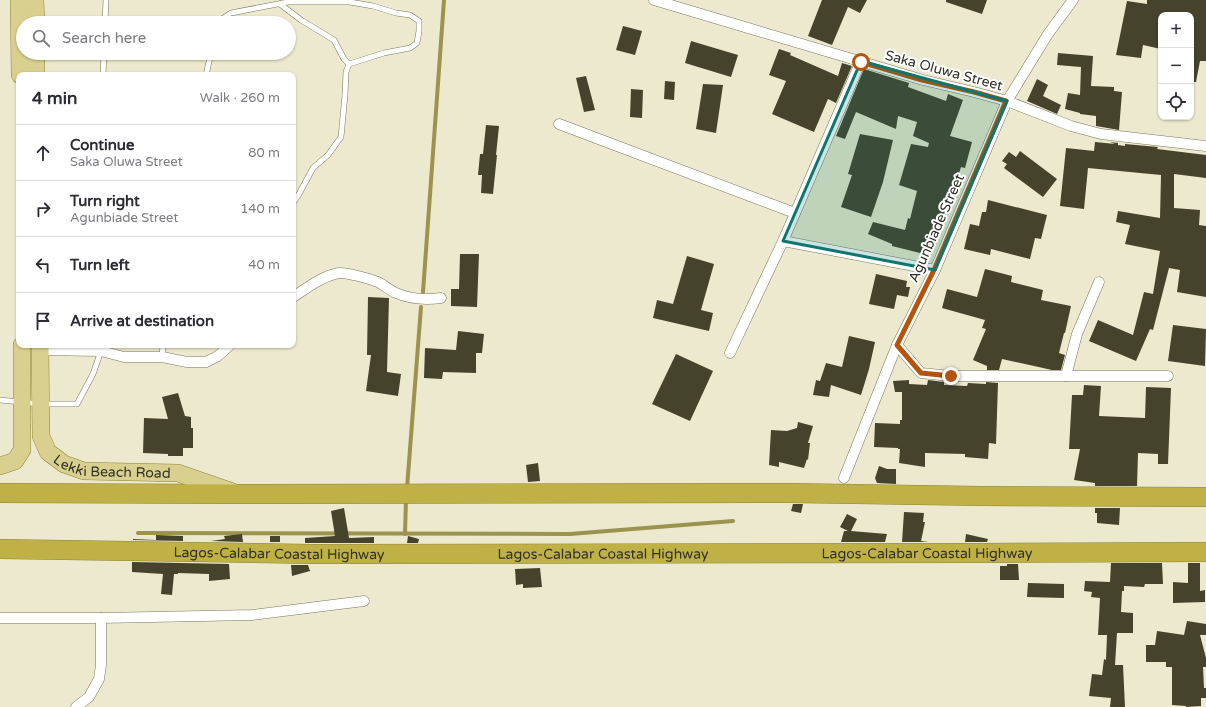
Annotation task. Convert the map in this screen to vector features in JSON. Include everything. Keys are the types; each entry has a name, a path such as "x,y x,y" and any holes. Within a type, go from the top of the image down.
{"highway":[{"path":"0,493 789,493 1206,497"},
{"name":"Lagos-Calabar Coastal Highway","path":"0,549 312,554 1206,552"}],"main road":[{"path":"19,0 19,16"},
{"path":"35,0 36,16"},
{"path":"20,60 20,72"},
{"path":"36,60 36,72"},
{"path":"0,466 15,461 22,450 22,348"},
{"name":"Lekki Beach Road","path":"40,348 41,436 48,452 64,464 84,471 178,473 237,494"}],"street":[{"name":"Saka Oluwa Street","path":"654,0 922,80 1006,101 1071,126 1101,134 1206,146"},
{"name":"Agunbiade Street","path":"844,478 897,345 934,270 1006,101 1048,34 1073,0"},
{"path":"730,353 783,241 861,62"},
{"path":"559,124 795,213"},
{"path":"783,241 934,270"},
{"path":"296,295 325,277 340,273 378,282 395,293 407,296 431,299 441,298"},
{"path":"1066,376 1077,334 1099,282"},
{"path":"897,345 921,373 951,376 1168,376"},
{"path":"40,348 102,348 124,357 162,357 187,362 206,362 218,356 227,348"},
{"path":"0,618 252,616 364,601"},
{"path":"76,707 89,702 98,679 101,665 101,618"}],"lane":[{"path":"105,16 106,0"},
{"path":"228,16 232,13 288,2 350,2 410,15 419,21 417,43 410,48 349,64"},
{"path":"280,4 296,16"},
{"path":"296,16 334,40 344,59 349,64"},
{"path":"103,72 104,60"},
{"path":"207,72 209,60"},
{"path":"296,198 313,168 328,155 341,137 346,72 349,64"},
{"path":"0,400 40,404 77,404 93,374 102,348"},
{"path":"162,357 164,348"}],"highlighted area":[{"path":"861,61 1007,101 935,270 783,241"}],"building":[{"path":"822,0 867,0 860,13 848,7 832,45 808,36"},
{"path":"946,0 987,0 982,14 946,2"},
{"path":"1147,0 1206,0 1206,61 1200,61 1196,82 1194,82 1194,12 1158,12 1158,48 1143,45 1141,58 1116,55 1127,1 1147,4"},
{"path":"623,26 642,31 635,55 616,50"},
{"path":"691,41 738,55 731,77 685,63"},
{"path":"779,49 791,53 790,55 838,76 842,63 852,66 836,103 828,99 814,132 772,114 786,81 769,75"},
{"path":"1058,53 1093,56 1091,86 1114,87 1114,91 1122,92 1119,130 1096,126 1096,116 1080,114 1065,109 1068,93 1080,95 1081,67 1057,65"},
{"path":"864,69 909,83 908,87 946,101 948,94 963,100 950,136 972,142 965,168 961,167 950,201 947,200 939,237 933,235 928,255 892,246 892,244 868,234 873,222 905,230 908,218 910,219 917,191 899,185 911,144 928,147 929,143 913,136 917,122 898,116 896,129 856,112 845,139 836,136"},
{"path":"586,76 595,110 584,112 576,78"},
{"path":"1037,79 1048,85 1043,96 1061,105 1057,114 1027,101"},
{"path":"665,81 675,82 674,100 664,99"},
{"path":"703,84 723,85 716,133 696,129"},
{"path":"631,89 643,90 642,118 630,117"},
{"path":"486,125 499,126 493,194 481,193 482,175 478,175 480,154 483,154"},
{"path":"860,134 893,140 883,182 871,217 841,207 852,175 848,174"},
{"path":"1095,142 1118,143 1118,145 1125,146 1125,144 1158,147 1157,149 1206,155 1206,178 1174,174 1174,208 1200,210 1199,225 1206,226 1206,297 1177,292 1180,270 1169,268 1153,330 1150,329 1136,361 1089,341 1098,320 1133,335 1144,292 1153,294 1160,251 1125,244 1130,225 1116,222 1118,211 1160,218 1161,175 1088,168 1084,209 1060,206 1066,148 1094,151"},
{"path":"1020,151 1057,179 1043,197 1004,168 1007,164 1002,161 1009,152 1016,157"},
{"path":"988,200 1047,215 1041,239 1035,238 1030,259 991,249 990,255 964,249 970,224 979,226 982,212 986,212"},
{"path":"460,254 479,254 477,307 451,306 451,289 459,289"},
{"path":"687,256 714,264 701,310 713,313 709,331 653,318 657,300 673,304"},
{"path":"985,269 1012,276 1011,282 1043,290 1041,300 1071,306 1059,353 1065,355 1061,370 1052,370 1002,359 999,370 987,370 987,366 973,360 986,329 982,328 985,320 942,308 947,289 977,297"},
{"path":"876,274 907,281 906,287 910,287 908,297 897,295 894,309 869,304"},
{"path":"368,297 389,298 387,372 401,374 398,396 366,391 371,355 367,355"},
{"path":"1173,325 1206,329 1205,366 1168,361"},
{"path":"458,331 484,334 482,353 476,353 476,373 443,372 442,379 424,378 425,348 456,350"},
{"path":"849,336 875,342 861,395 831,385 829,397 813,395 816,380 820,381 826,363 842,367"},
{"path":"676,354 713,371 690,421 652,404"},
{"path":"909,380 909,384 927,385 928,380 944,382 944,385 967,386 968,383 998,383 996,444 989,443 988,459 965,457 965,454 925,453 925,467 899,463 900,449 898,448 874,447 875,423 900,424 900,420 902,420 902,392 895,392 893,381"},
{"path":"1084,385 1101,386 1099,416 1145,418 1146,387 1171,388 1168,464 1158,464 1158,454 1138,453 1137,486 1095,486 1095,483 1074,480 1080,449 1069,449 1072,395 1083,395"},
{"path":"178,393 185,416 191,417 191,428 193,428 193,448 183,448 183,456 143,453 144,418 168,419 162,397"},
{"path":"798,422 813,426 808,443 810,443 808,460 807,459 804,468 779,462 779,467 769,465 771,430 787,431 797,428"},
{"path":"538,463 540,481 528,482 526,465"},
{"path":"879,466 887,469 896,469 896,484 877,483 875,478"},
{"path":"793,504 803,504 801,513 791,511"},
{"path":"344,508 349,538 374,537 374,543 305,543 305,538 335,536 331,511"},
{"path":"1095,508 1120,508 1119,525 1097,523 1097,513 1095,513"},
{"path":"904,512 924,513 923,522 925,522 921,541 928,542 902,542"},
{"path":"847,514 857,519 851,531 887,534 885,542 841,542 844,531 848,531 840,527"},
{"path":"242,534 243,542 211,541 225,539 224,536"},
{"path":"966,534 988,539 987,542 965,542"},
{"path":"156,535 183,536 183,541 133,540 156,540"},
{"path":"270,536 280,536 280,542 270,542"},
{"path":"408,536 419,539 418,543 407,543"},
{"path":"132,562 229,564 230,579 209,581 209,574 178,573 174,574 172,595 161,594 163,574 132,572"},
{"path":"1111,563 1162,563 1163,584 1145,584 1144,587 1124,586 1124,591 1122,591 1121,612 1133,613 1133,633 1117,633 1115,665 1123,665 1125,707 1110,707 1111,698 1089,696 1092,674 1102,675 1104,659 1106,660 1107,635 1098,635 1100,598 1091,597 1092,592 1084,591 1085,581 1110,582"},
{"path":"1188,563 1200,563 1200,591 1205,590 1205,602 1173,603 1173,582 1188,583"},
{"path":"1007,564 1018,564 1019,580 1000,580 1000,566 1007,566"},
{"path":"291,565 308,565 310,571 292,576"},
{"path":"540,568 542,587 523,588 523,584 516,585 515,569"},
{"path":"1028,583 1064,584 1064,598 1027,597"},
{"path":"1187,621 1206,624 1206,635 1200,635 1206,658 1206,667 1203,667 1206,698 1201,698 1201,706 1186,707 1172,705 1172,667 1166,667 1166,662 1146,662 1146,645 1155,645 1157,631 1184,635"}],"waterway":[{"path":"423,292 444,0"},
{"path":"407,488 421,307"},
{"path":"405,534 406,499"},
{"path":"138,533 570,534 733,521"}],"route":[{"path":"861,62 922,80 1006,101 934,270 897,345 921,373 951,376"}]}
